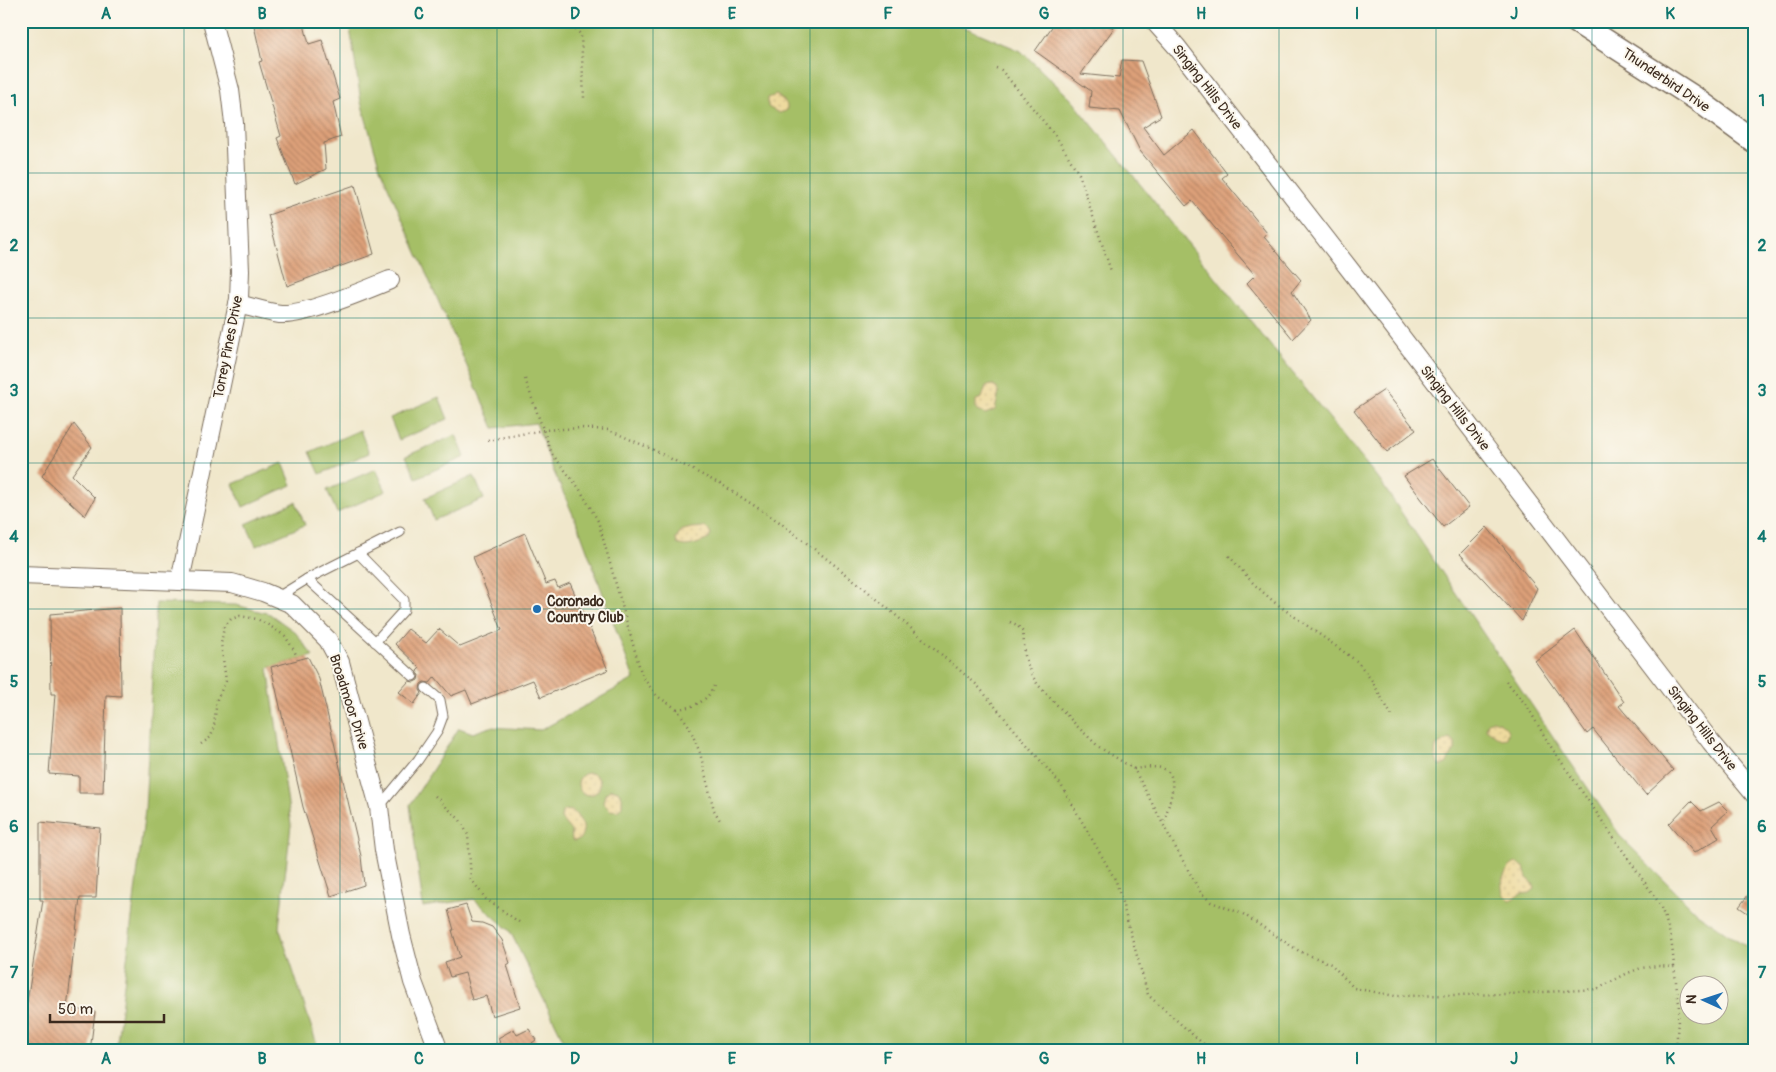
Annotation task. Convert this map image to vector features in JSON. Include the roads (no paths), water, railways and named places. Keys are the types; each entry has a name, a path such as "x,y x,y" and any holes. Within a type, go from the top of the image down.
{"street":[{"name":"Torrey Pines Drive","path":"180,581 238,304 240,271 234,123 230,90 212,21"},
{"name":"Singing Hills Drive","path":"1154,21 1177,47 1342,259 1711,742 1755,795"},
{"name":"Thunderbird Drive","path":"1575,21 1695,98 1755,142"},
{"path":"238,304 281,314 308,310 390,280"},
{"name":"Broadmoor Drive","path":"21,576 232,583 278,597 292,604 322,633 340,662 379,807 384,850 400,935 412,982 439,1051"}],"lane":[{"path":"278,597 307,579 400,532"},
{"path":"358,553 404,600 404,610 375,642"},
{"path":"307,579 413,676"},
{"path":"379,807 418,760 437,732 443,716 440,700 426,688"}],"place":[{"name":"Coronado Country Club","path":"537,609"}]}
